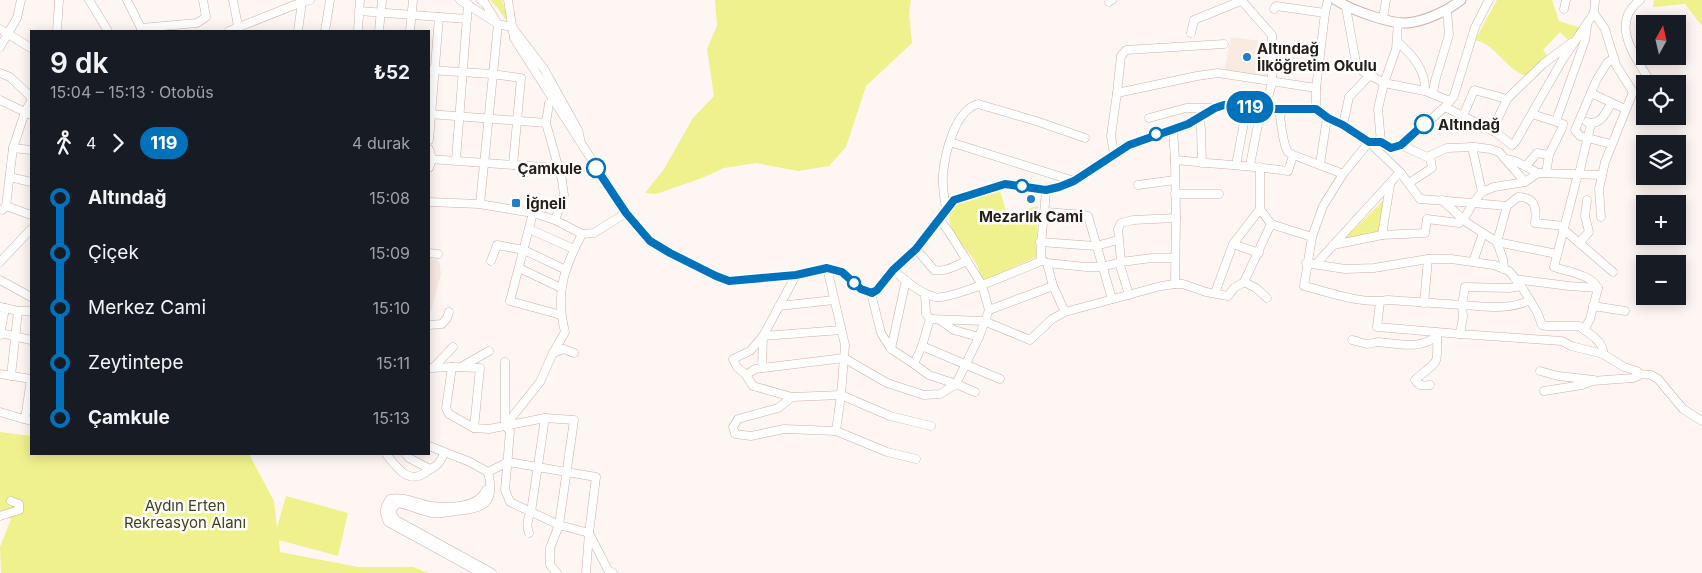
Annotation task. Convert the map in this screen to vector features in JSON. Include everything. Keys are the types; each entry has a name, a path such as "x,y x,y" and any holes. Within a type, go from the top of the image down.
{"main road":[{"path":"1336,0 1346,7 1398,23 1409,23 1447,10 1461,0"}],"street":[{"path":"0,47 17,18 21,0"},
{"path":"57,30 59,0"},
{"path":"89,0 107,30"},
{"path":"127,0 143,30 197,24 206,17 204,0"},
{"path":"233,0 239,29 306,1"},
{"path":"325,30 330,0"},
{"path":"358,30 360,0"},
{"path":"379,30 382,0"},
{"path":"410,30 413,0"},
{"path":"460,0 498,24 512,27"},
{"path":"480,204 498,24 485,3 481,0"},
{"path":"508,0 514,38 580,143 626,213 650,241 670,253"},
{"path":"1316,109 1316,88 1324,12 1328,0"},
{"path":"1383,18 1386,0"},
{"path":"1369,142 1381,142 1391,148 1401,145 1448,104 1454,96 1475,27 1489,0"},
{"path":"1564,10 1566,0"},
{"path":"1346,7 1356,63 1369,76 1384,83 1433,93 1462,116 1492,131 1512,145 1563,59 1594,13 1595,0"},
{"path":"1640,0 1627,13 1627,38 1630,47 1647,75"},
{"path":"298,30 306,1"},
{"path":"1191,33 1194,20 1242,1 1272,35 1272,81 1263,109 1250,165"},
{"path":"456,160 468,4"},
{"path":"1274,9 1276,6 1324,12"},
{"path":"1433,93 1450,35 1447,10"},
{"path":"359,11 467,19"},
{"path":"1594,13 1605,29 1616,65 1632,89 1632,95 1611,144 1602,175 1599,204 1601,217"},
{"path":"440,17 432,71 430,114 546,123"},
{"path":"1381,142 1378,109 1384,83 1396,49 1398,23"},
{"path":"1556,121 1585,40 1587,24"},
{"path":"0,29 30,47"},
{"path":"1397,41 1421,69 1425,90"},
{"path":"1492,131 1507,99 1543,64 1575,41"},
{"path":"1114,154 1111,136 1122,56 1126,50 1224,44"},
{"path":"1611,144 1580,136 1576,133 1577,126 1591,93 1607,63 1614,58"},
{"path":"432,71 492,74 521,78 513,165"},
{"path":"0,73 10,77 30,98"},
{"path":"1117,93 1218,73 1316,88"},
{"path":"1343,125 1349,97 1369,76"},
{"path":"1462,116 1474,90 1507,99"},
{"path":"1591,93 1625,110"},
{"path":"0,100 28,114 13,148 10,177 2,209 30,215"},
{"path":"549,103 546,123 564,195 555,220"},
{"path":"946,208 942,188 950,142 960,116 973,106 978,104 1085,138"},
{"path":"1580,120 1592,124 1598,123 1611,104"},
{"path":"872,293 916,249 954,200 1005,184 1046,190 1059,187 1074,181 1114,154 1141,139 1188,124 1215,108 1224,105 1263,109 1316,109 1369,142 1400,172 1420,200 1473,202 1507,206"},
{"path":"1236,165 1247,106"},
{"path":"1149,118 1186,108 1215,108"},
{"path":"1279,109 1288,153 1343,174"},
{"path":"1333,245 1382,235 1425,233 1427,219 1459,223 1482,192 1494,187 1526,181 1542,173 1563,124 1532,114"},
{"path":"1199,118 1202,163"},
{"path":"1320,164 1328,118"},
{"path":"1584,330 1590,319 1598,288 1594,282 1587,278 1554,267 1592,124"},
{"path":"1173,130 1176,218 1175,284"},
{"path":"950,142 1074,181"},
{"path":"1369,142 1343,174 1322,206 1306,263 1304,286 1348,297 1380,302 1388,300 1510,307 1521,305 1530,300"},
{"path":"1499,152 1507,142"},
{"path":"1401,145 1427,157 1448,148 1472,147 1499,152 1526,181 1528,197 1534,206 1535,223 1564,227 1613,272"},
{"path":"1472,147 1482,192"},
{"path":"13,148 30,150"},
{"path":"1526,166 1537,153 1549,155"},
{"path":"1175,160 1250,165 1288,171 1293,156"},
{"path":"1409,183 1432,168 1430,156"},
{"path":"430,159 558,168"},
{"path":"1506,159 1542,173 1602,175"},
{"path":"1260,167 1260,209 1271,224 1312,237"},
{"path":"1316,264 1400,172"},
{"path":"10,177 30,182"},
{"path":"1138,185 1175,180"},
{"path":"1382,235 1390,184"},
{"path":"1046,190 1045,212 1040,242 1044,262 1065,312"},
{"path":"1175,194 1219,194"},
{"path":"1572,196 1599,204"},
{"path":"1504,269 1498,242 1507,206 1518,197 1528,197"},
{"path":"1442,200 1463,218 1498,242 1557,254"},
{"path":"1580,242 1590,232 1585,216 1587,200"},
{"path":"430,202 480,204 532,213 555,220 582,234 594,233 626,213"},
{"path":"1215,293 1233,244 1260,209"},
{"path":"1045,212 1088,216 1112,300"},
{"path":"532,213 510,301 561,315"},
{"path":"1129,295 1120,262 1118,229 1121,223 1133,220 1176,218"},
{"path":"746,375 755,369 844,358 887,383 924,395 940,394 956,384 979,337 989,310 982,285 939,219"},
{"path":"925,294 926,314 930,319 984,321 1030,340 1052,319 1065,312 1175,284 1183,284 1206,292 1228,296 1234,288 1244,282 1271,224"},
{"path":"529,229 574,249"},
{"path":"0,262 30,230"},
{"path":"1473,262 1483,233"},
{"path":"505,426 540,382 565,332 561,315 560,288 574,249 582,234"},
{"path":"1040,242 1096,246 1118,240"},
{"path":"1233,244 1259,253"},
{"path":"491,261 497,245 524,250 566,270"},
{"path":"916,249 934,270 949,269 966,261"},
{"path":"430,252 438,254"},
{"path":"893,270 925,294 938,298 982,285 1044,262 1102,267 1120,262 1152,258 1174,258"},
{"path":"1306,263 1345,269 1374,268 1428,259 1494,265 1504,269 1518,283 1530,300 1542,324 1546,326 1579,326 1601,344 1604,350 1603,354"},
{"path":"1424,303 1428,259"},
{"path":"519,268 560,288"},
{"path":"716,276 729,281 796,275 827,268 842,272 861,289 872,293"},
{"path":"827,268 845,345 836,431"},
{"path":"796,275 762,336 750,351 733,359 737,367 746,375 753,386 792,397 841,395 890,416 931,426"},
{"path":"0,280 30,296"},
{"path":"891,349 906,280"},
{"path":"1244,282 1256,288 1267,298"},
{"path":"1460,334 1465,287 1509,288 1518,283 1598,288"},
{"path":"989,310 1053,286"},
{"path":"872,293 881,333 891,349 929,376 975,392"},
{"path":"779,306 834,300"},
{"path":"1377,342 1380,302"},
{"path":"1593,306 1625,311"},
{"path":"30,311 18,311 2,307 0,334 30,340"},
{"path":"11,376 18,311"},
{"path":"430,325 442,324 448,318 449,312"},
{"path":"914,364 922,346 930,319"},
{"path":"940,320 954,330 979,337"},
{"path":"1377,327 1437,334 1562,341 1571,346 1603,354 1614,363 1637,371 1639,374 1651,375 1658,379 1683,409 1702,421"},
{"path":"762,336 841,330"},
{"path":"1352,340 1368,344 1377,342 1409,345 1424,343 1434,339 1437,334"},
{"path":"1430,385 1418,384 1415,380 1437,362 1437,334"},
{"path":"762,336 762,368"},
{"path":"922,346 1000,379"},
{"path":"431,368 453,347"},
{"path":"553,353 564,349 574,353"},
{"path":"456,367 490,351"},
{"path":"505,362 505,426 510,431 505,490 510,502 559,526 589,533 608,570 613,573"},
{"path":"456,367 446,408 449,414 474,428 489,429 545,418 574,420 559,526 550,548 550,565 557,573"},
{"path":"431,368 480,368 474,428"},
{"path":"1540,371 1592,380 1633,378 1639,374"},
{"path":"0,374 30,379"},
{"path":"1544,391 1582,386 1592,381 1606,379"},
{"path":"0,412 28,420 30,393"},
{"path":"792,397 778,408 738,419 733,427 736,434 751,436 784,429 836,431 887,452 916,459"},
{"path":"529,533 527,527 528,518 531,512 545,418"},
{"path":"430,446 470,462 488,472 492,490 488,499 481,506 472,510 434,514 398,503 393,508 392,514 396,520 492,573"},
{"path":"387,455 401,472 412,477 422,476 441,462 444,453"},
{"path":"407,455 430,469"},
{"path":"488,472 508,462 596,477 586,573"},
{"path":"481,573 388,522 384,515 384,508 390,499 399,497 432,506 471,504 477,502 484,495 490,481"},
{"path":"0,516 19,510 19,504 11,501"}],"shaded area":[{"name":"Altındağ İlköğretim Okulu","path":"1231,37 1267,42 1268,77 1224,72"},
{"path":"430,258 439,261 441,274 431,311"}],"green space":[{"path":"490,0 502,0 508,19 505,19"},
{"path":"715,0 911,0 909,13 912,43 866,86 846,147 829,166 798,171 756,163 724,168 656,194 645,193 664,169 693,118 714,96 707,49 717,26"},
{"path":"1497,0 1552,0 1559,21 1584,29 1568,40 1560,32 1543,50 1548,57 1526,76 1512,68 1489,47 1475,40"},
{"path":"1654,0 1702,0 1702,26 1685,4 1653,7"},
{"path":"1000,191 1007,214 1038,206 1036,257 982,281 976,263 952,230 950,214 952,204"},
{"path":"1385,199 1380,233 1342,241"},
{"name":"Aydın Erten Rekreasyon Alanı","path":"0,432 30,436 30,455 250,455 274,501 277,528 286,496 348,513 338,556 279,540 280,552 358,567 413,567 429,573 1,573 0,547 11,519 0,516"}],"tunnel":[{"path":"670,253 716,276"}],"bus line":[{"name":"119","path":"596,168 626,213 650,241 716,276 729,281 796,275 827,268 842,272 861,289 872,293 916,249 954,200 1005,184 1046,190 1059,187 1074,181 1114,154 1141,139 1188,124 1215,108 1224,105 1265,109 1316,109 1369,142 1381,142 1391,148 1401,145 1424,124"}],"place":[{"name":"Altındağ İlköğretim Okulu","path":"1247,57"},
{"name":"Altındağ","path":"1424,124"},
{"name":"Çamkule","path":"596,168"},
{"name":"Mezarlık Cami","path":"1031,199"},
{"name":"İğneli","path":"516,203"}]}
